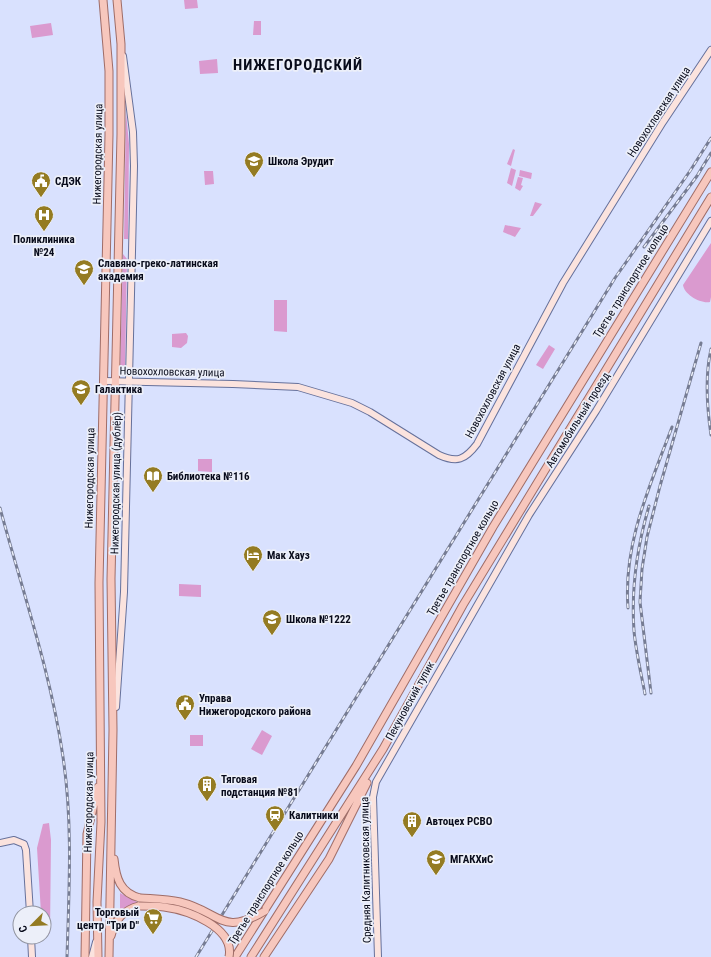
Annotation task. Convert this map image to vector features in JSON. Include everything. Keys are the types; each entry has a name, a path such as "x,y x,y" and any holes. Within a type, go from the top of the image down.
{"main road":[{"name":"Нижегородская улица","path":"98,957 97,936 101,822 99,583 109,104 108,48 103,0"},
{"name":"Нижегородская улица","path":"109,957 108,946 114,730 111,579 121,44 116,0"},
{"name":"Третье транспортное кольцо","path":"235,957 356,766 493,527 711,172"},
{"path":"264,957 329,859 383,749 463,605 711,197"},
{"path":"251,957 383,749"},
{"path":"85,957 87,834 97,794 101,761"},
{"path":"111,841 118,881 126,892 140,898 180,902 232,924 243,922 265,911"},
{"path":"108,946 112,929 119,917 139,906 162,907 179,910 201,919 224,935 229,944 229,957"}],"street":[{"name":"Нижегородская улица (дублёр)","path":"114,730 124,592 134,166 132,120 121,44"},
{"name":"Новохохловская улица","path":"104,381 298,387 352,403 370,412 439,455 448,459 454,460 465,456 477,444 563,283 663,122 711,50"},
{"name":"Автомобильный проезд","path":"462,630 529,515 596,411 711,221"},
{"name":"Пекуновский тупик","path":"376,782 462,630"},
{"name":"Средняя Калитниковская улица","path":"376,782 373,796 378,957"},
{"path":"0,843 19,841 24,844 26,850 29,905"},
{"path":"92,957 97,936"},
{"path":"32,945 32,957"},
{"path":"32,945 37,957"}],"shaded area":[{"path":"184,0 197,0 198,8 185,9"},
{"path":"254,21 261,21 261,35 253,35"},
{"path":"51,23 53,35 32,38 30,26"},
{"path":"217,59 218,73 200,74 199,61"},
{"path":"126,112 129,144 128,239 124,239"},
{"path":"513,149 515,150 511,166 507,164"},
{"path":"511,168 516,170 512,186 507,183"},
{"path":"520,170 532,173 531,179 519,176"},
{"path":"204,171 213,171 214,184 205,185"},
{"path":"518,177 523,178 521,185 523,186 520,191 515,188"},
{"path":"535,202 542,204 533,216 530,216"},
{"path":"505,225 521,228 515,237 503,232"},
{"path":"711,243 711,297 710,302 706,302 693,298 686,292 683,285"},
{"path":"123,254 127,259 125,373 122,376 120,373"},
{"path":"274,300 287,300 287,332 274,331"},
{"path":"186,333 188,336 187,343 181,348 172,347 172,334"},
{"path":"549,345 555,349 543,369 536,365"},
{"path":"198,459 212,459 212,472 198,471"},
{"path":"179,584 201,585 201,597 179,596"},
{"path":"262,730 272,736 262,755 251,749"},
{"path":"190,735 203,735 203,746 190,746"},
{"path":"49,823 51,840 50,905 41,905 37,848 43,824"},
{"path":"120,893 139,903 120,911"}],"railway":[{"path":"196,957 615,278 690,171 711,138"},
{"path":"644,247 697,176 711,153"},
{"path":"651,693 640,602 642,569 647,537 660,486 701,343"},
{"path":"711,349 707,392 711,435"},
{"path":"628,608 628,584 634,538 647,493 672,427"},
{"path":"645,694 635,639 633,600 638,552 649,506"},
{"path":"0,508 44,663 58,726 63,757 69,832 67,957"}],"place":[{"name":"Школа Эрудит","path":"254,178"},
{"name":"СДЭК","path":"41,198"},
{"name":"Поликлиника №24","path":"44,232"},
{"name":"Славяно-греко-латинская академия","path":"84,286"},
{"name":"Галактика","path":"81,406"},
{"name":"Библиотека №116","path":"153,493"},
{"name":"Мак Хауз","path":"253,572"},
{"name":"Школа №1222","path":"272,636"},
{"name":"Управа Нижегородского района","path":"185,721"},
{"name":"Тяговая подстанция №81","path":"207,802"},
{"name":"Калитники","path":"275,832"},
{"name":"Автоцех РСВО","path":"412,838"},
{"name":"МГАКХиС","path":"436,876"},
{"name":"Торговый центр \"Три D\"","path":"153,935"}],"district":[{"name":"НИЖЕГОРОДСКИЙ","path":"298,65"}]}
